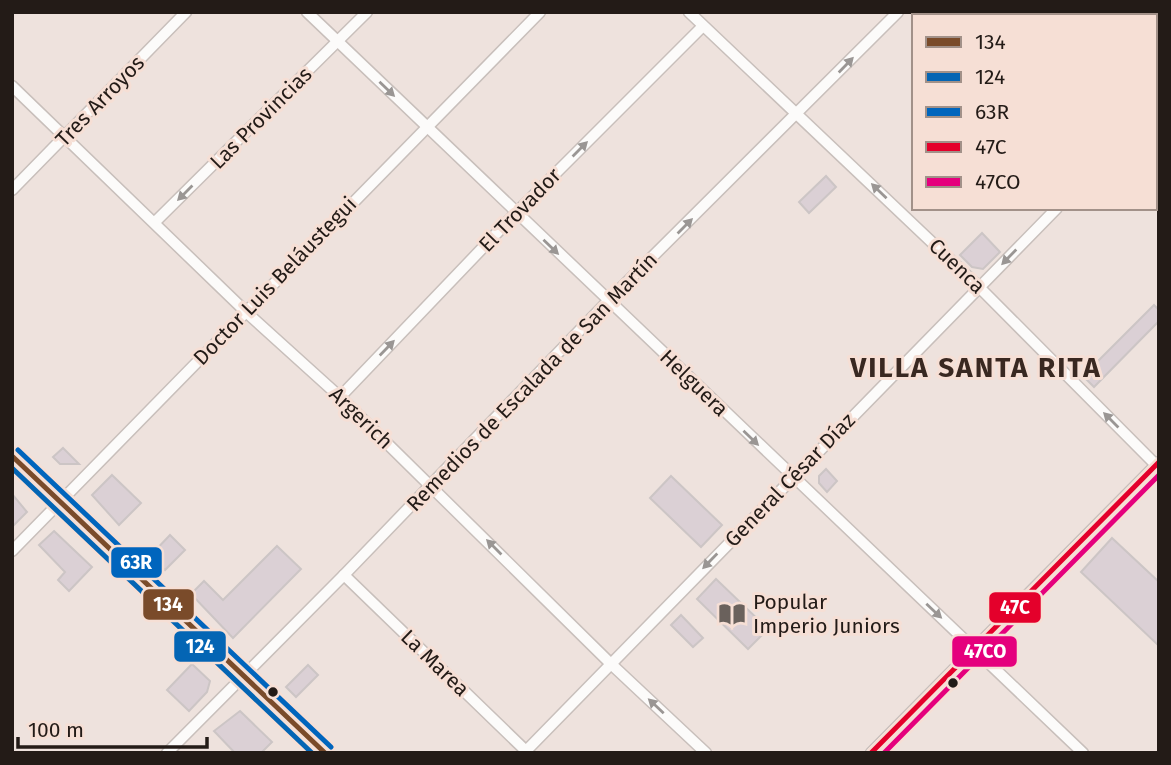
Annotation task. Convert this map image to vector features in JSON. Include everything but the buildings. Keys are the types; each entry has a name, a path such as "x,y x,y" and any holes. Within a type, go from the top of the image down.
{"main road":[{"path":"12,456 325,753"}],"street":[{"name":"Tres Arroyos","path":"12,190 186,12"},
{"name":"Helguera","path":"307,12 1083,753"},
{"name":"Las Provincias","path":"155,222 367,12"},
{"name":"Doctor Luis Beláustegui","path":"12,551 425,126 540,12"},
{"name":"Cuenca","path":"689,12 979,287 1158,465"},
{"name":"Remedios de Escalada de San Martín","path":"167,753 432,485 608,301 898,12"},
{"name":"El Trovador","path":"340,397 516,213 703,26"},
{"name":"Argerich","path":"12,86 245,311 432,485 610,663 706,753"},
{"name":"General César Díaz","path":"525,752 1055,210"},
{"path":"871,753 973,647 1158,465"},
{"name":"La Marea","path":"344,575 525,752"}],"transit line":[{"name":"63R","path":"18,450 331,747"},
{"name":"134","path":"12,456 325,753"},
{"name":"47C","path":"871,753 1159,462"},
{"name":"124","path":"12,468 312,753"},
{"name":"47CO","path":"884,753 1159,475"}],"place":[{"name":"Popular Imperio Juniors","path":"732,614"}],"district":[{"name":"VILLA SANTA RITA","path":"976,367"}]}
